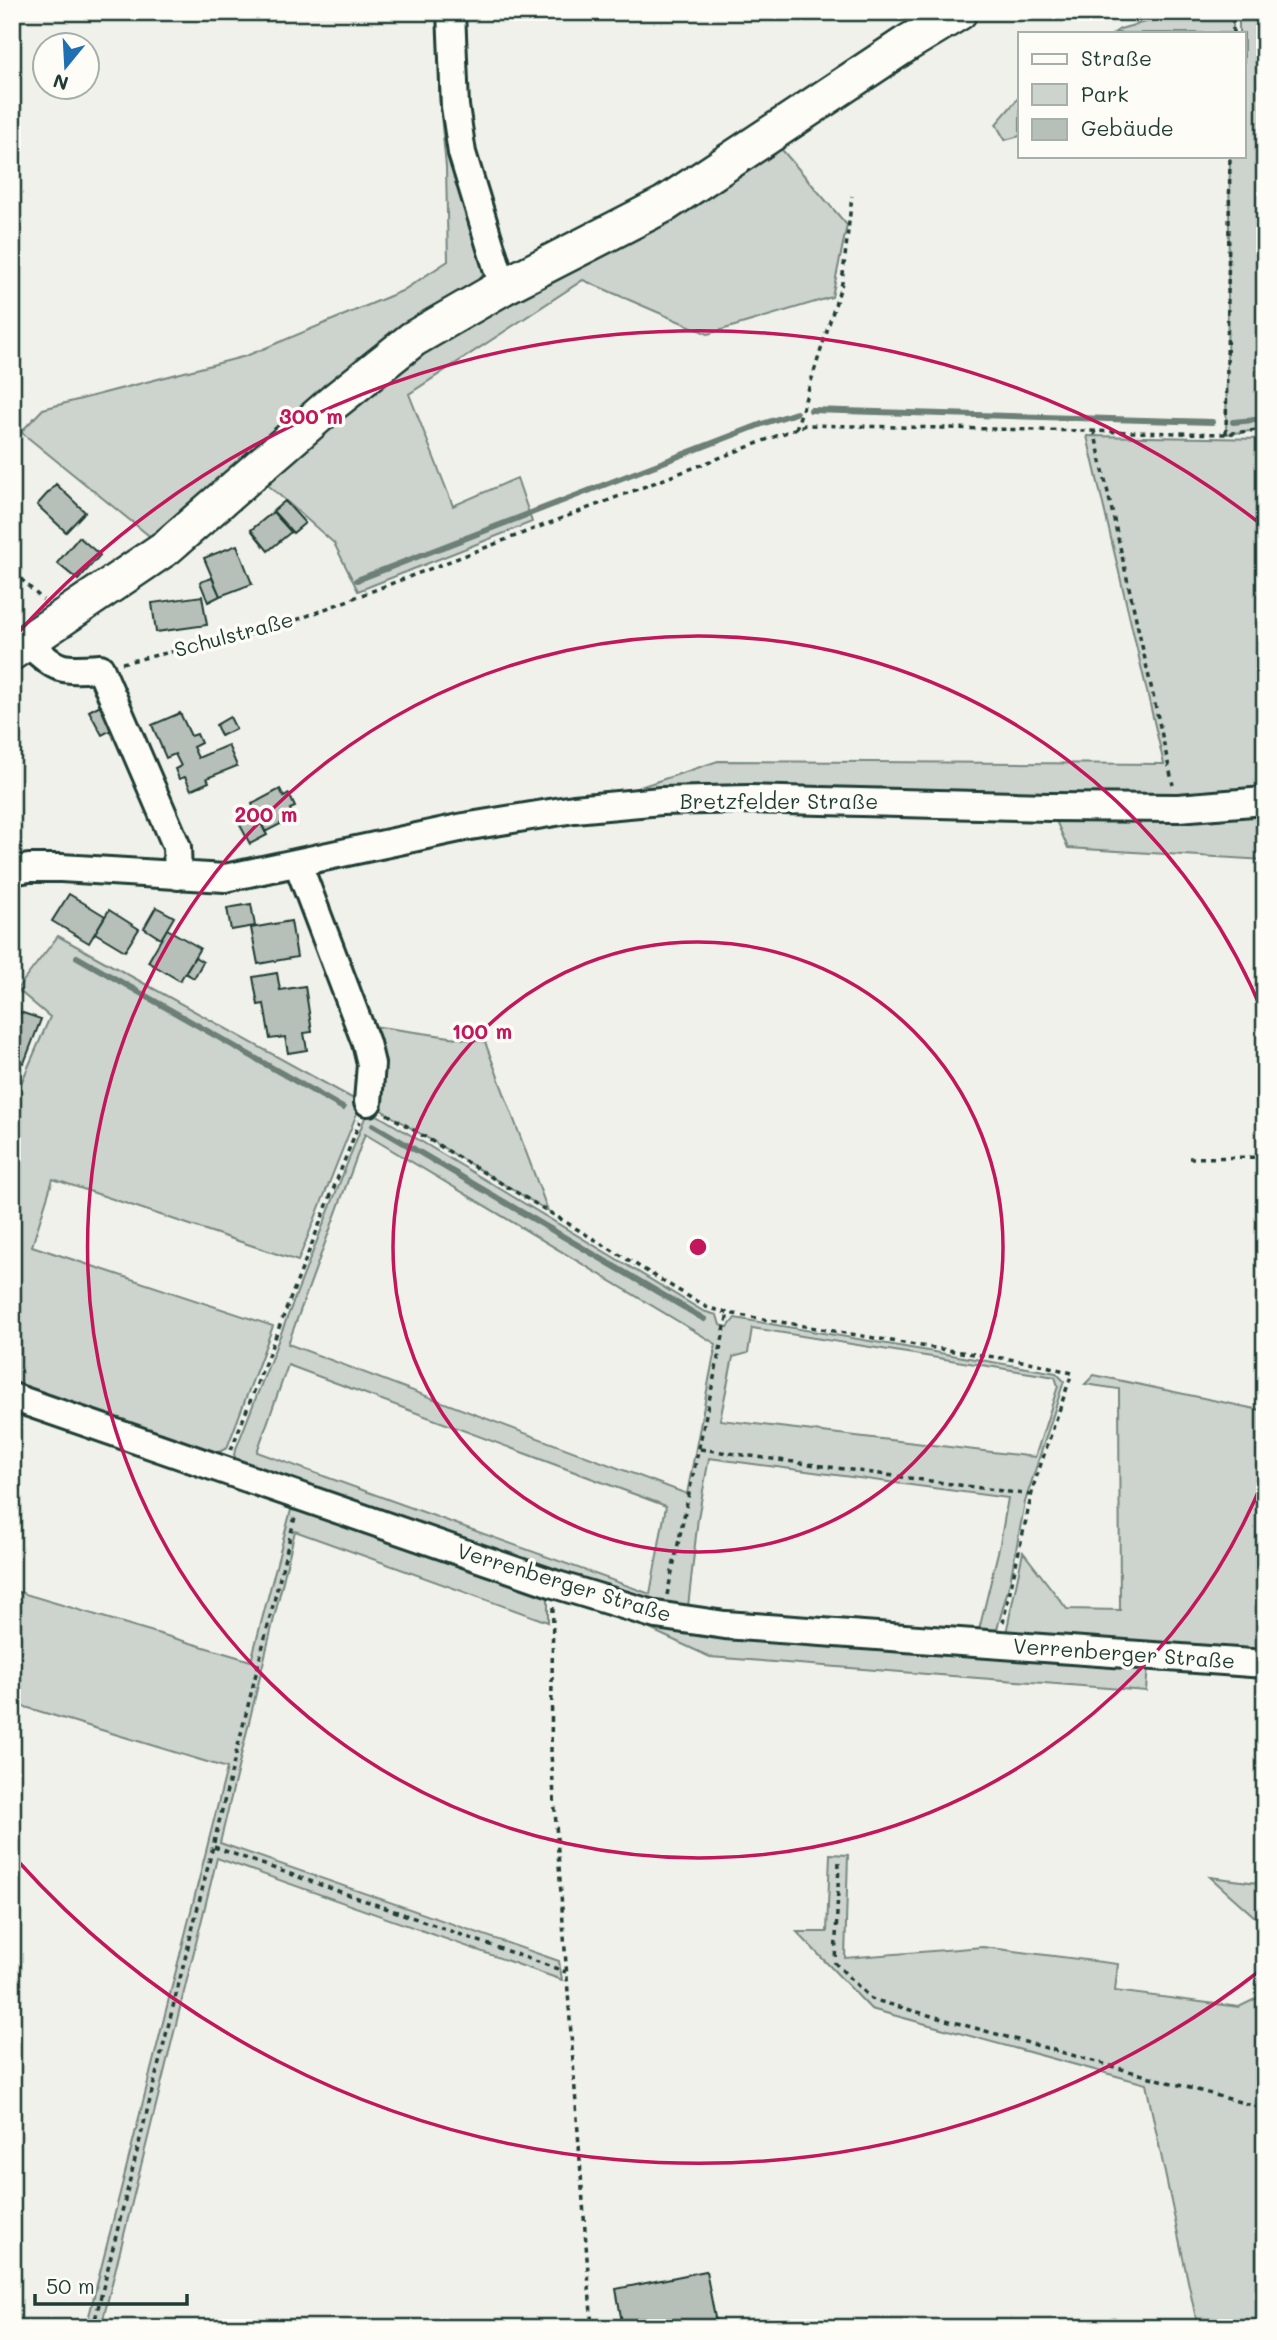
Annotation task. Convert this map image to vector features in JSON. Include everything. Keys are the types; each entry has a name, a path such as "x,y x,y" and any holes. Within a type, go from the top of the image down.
{"main road":[{"path":"19,647 167,547 335,401 413,339 503,287 665,204 906,44 959,12"}],"street":[{"path":"451,12 455,106 462,153 503,287"},
{"path":"19,647 66,670 100,668 177,847 178,876"},
{"name":"Bretzfelder Straße","path":"12,872 29,868 61,868 225,878 478,825 574,809 661,801 749,799 1178,808 1265,801"},
{"path":"298,864 366,1043 371,1064 368,1102"},
{"name":"Verrenberger Straße","path":"12,1397 554,1584 656,1615 726,1625 1265,1664"}],"path":[{"path":"1233,12 1233,32"},
{"path":"1226,434 1230,158"},
{"path":"796,429 842,284 852,196"},
{"name":"Schulstraße","path":"100,668 273,629 805,425 1226,434 1265,429"},
{"path":"1094,430 1178,808"},
{"path":"12,574 22,580 62,619"},
{"path":"224,1468 368,1102 706,1307 927,1347 1035,1363 1072,1373 1031,1495 1014,1582 997,1646"},
{"path":"1189,1158 1265,1157"},
{"path":"656,1615 665,1604 728,1313"},
{"path":"699,1449 1031,1495"},
{"path":"93,2328 300,1495"},
{"path":"554,1584 551,1754 592,2328"},
{"path":"214,1847 566,1972"},
{"path":"839,1862 835,1963 871,1999 1265,2109"}],"green space":[{"path":"440,12 485,270 475,290 158,543 21,432 43,409 246,356 402,291 448,261 446,167 439,95"},
{"path":"1181,12 1233,12 1233,32 1116,32"},
{"path":"1239,12 1265,12 1265,429 1226,434 1230,158 1246,158 1246,32 1239,32"},
{"path":"1018,98 1018,137 1005,140 996,124"},
{"path":"777,144 847,225 832,297 708,334 583,280 409,394 453,506 517,478 532,522 358,591 334,543 261,479 421,346"},
{"path":"1087,436 1265,439 1265,860 1068,848 1050,807 574,809 718,761 1164,764"},
{"path":"58,936 361,1103 298,1261 53,1179 32,1246 273,1326 227,1448 211,1456 12,1390 12,1104 50,1017 17,989"},
{"path":"359,1024 485,1042 548,1211 368,1102"},
{"path":"374,1113 703,1311 717,1315 720,1325 728,1327 735,1318 1056,1373 1064,1381 1025,1502 1010,1582 996,1633 652,1607 237,1465 234,1454 366,1115","holes":["365,1134 716,1344 687,1494 288,1344","752,1328 1055,1377 1058,1386 1035,1457 720,1420 733,1357 748,1353","288,1365 666,1506 650,1594 257,1452","709,1458 1008,1498 979,1630 688,1607 698,1518"]},
{"path":"1094,1375 1265,1411 1265,1656 1005,1638 1023,1552 1067,1609 1120,1610 1119,1389 1085,1384"},
{"path":"312,1507 542,1588 548,1599 548,1622 295,1531 220,1843 559,1961 562,1980 217,1858 101,2328 86,2328 227,1768 12,1703 12,1590 251,1661 291,1510 301,1512"},
{"path":"563,1600 1148,1665 1146,1691 710,1657 639,1624"},
{"path":"830,1854 848,1855 845,1958 983,1947 1118,1964 1115,1991 1239,2007 1265,1994 1265,2328 1198,2328 1146,2084 871,2009 797,1932 827,1932"},
{"path":"1210,1877 1265,1884 1265,1926"}],"building":[{"path":"56,484 85,512 66,532 37,505"},
{"path":"285,501 305,523 293,533 273,511"},
{"path":"273,512 291,532 268,551 251,530"},
{"path":"79,537 100,555 78,580 57,563"},
{"path":"237,545 252,584 220,596 204,558"},
{"path":"212,578 220,596 208,602 200,582"},
{"path":"202,596 207,625 156,632 152,603"},
{"path":"106,702 119,726 102,735 89,711"},
{"path":"180,713 191,736 197,734 201,743 193,747 198,758 228,745 237,766 207,778 209,782 191,790 185,777 179,779 175,769 181,766 175,754 166,758 152,725"},
{"path":"230,717 236,729 221,736 216,725"},
{"path":"280,789 284,797 289,794 295,807 290,809 294,817 265,832 252,804"},
{"path":"258,816 267,835 250,844 240,825"},
{"path":"69,894 105,916 89,943 52,921"},
{"path":"251,904 255,926 231,930 227,908"},
{"path":"156,907 174,917 161,939 144,928"},
{"path":"109,910 139,929 125,951 95,933"},
{"path":"291,921 297,957 258,964 251,928"},
{"path":"167,929 200,948 180,981 148,962"},
{"path":"195,957 203,962 194,978 185,973"},
{"path":"277,973 280,990 305,986 312,1032 304,1033 307,1050 288,1053 285,1037 270,1039 264,1004 258,1005 253,977"},
{"path":"20,1012 41,1019 24,1063 12,1059 12,1032"},
{"path":"706,2271 717,2328 623,2328 616,2289"}],"waterway":[{"path":"811,410 1212,422"},
{"path":"357,580 796,413"},
{"path":"1233,422 1265,419"},
{"path":"77,957 343,1108"},
{"path":"373,1125 704,1319"},
{"path":"1233,2328 1265,2322"}]}
